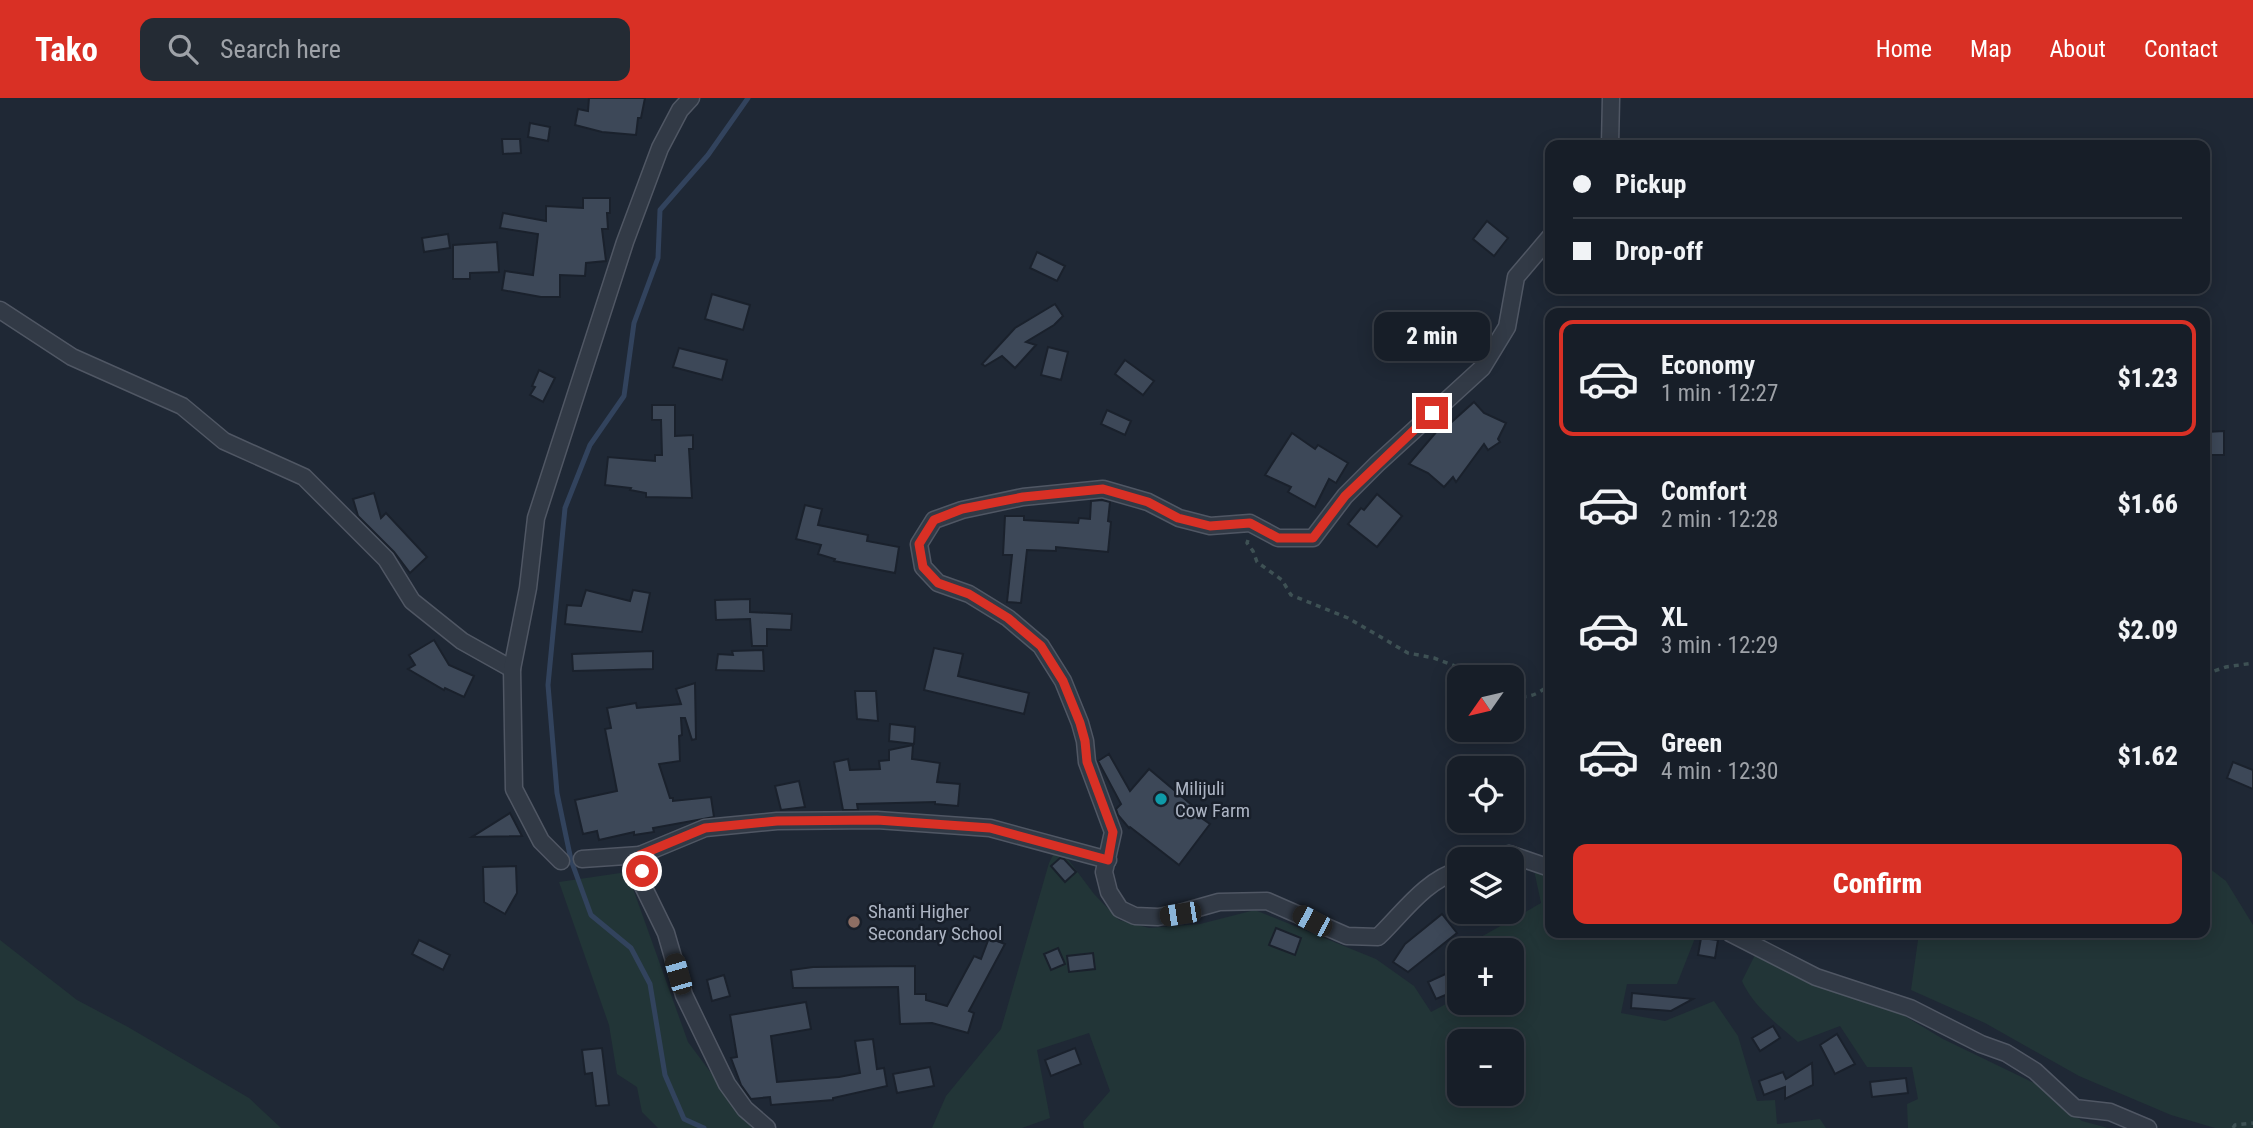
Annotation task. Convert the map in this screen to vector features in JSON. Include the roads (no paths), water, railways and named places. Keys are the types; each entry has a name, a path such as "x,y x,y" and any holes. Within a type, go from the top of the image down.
{"street":[{"path":"561,861 541,841 514,789 512,670 528,588 536,518 625,242 660,148 680,110 691,98"},
{"path":"1610,140 1611,98"},
{"path":"1447,873 1416,897 1378,937 1347,936 1267,901 1219,902 1180,914 1157,917 1135,916 1120,909 1109,892 1104,872 1113,832 1087,762 1080,723 1063,681 1041,646 1008,618 969,594 938,583 923,567 919,544 934,520 962,509 1023,497 1103,489 1148,502 1178,518 1210,526 1250,523 1278,538 1313,538 1345,496 1482,368 1507,327 1516,277 1545,243"},
{"path":"0,310 72,357 182,406 224,442 304,477 386,559 412,601 462,641 512,670"},
{"path":"582,859 640,855 705,828 777,821 877,820 990,828 1108,860"},
{"path":"640,855 643,886 666,933 684,995 726,1084 746,1109 767,1128"},
{"path":"1524,859 1545,866"},
{"path":"1740,938 1816,977 1910,1007 1981,1044 2006,1053 2035,1071 2076,1108 2110,1112 2148,1128"}],"waterway":[{"path":"704,1128 684,1119 665,1075 650,984 631,948 591,915 571,860 557,793 548,685 565,508 590,445 624,396 634,323 658,258 660,210 708,155 748,98"}],"place":[{"name":"Milijuli Cow Farm","path":"1161,799"},
{"name":"Shanti Higher Secondary School","path":"854,922"}]}
